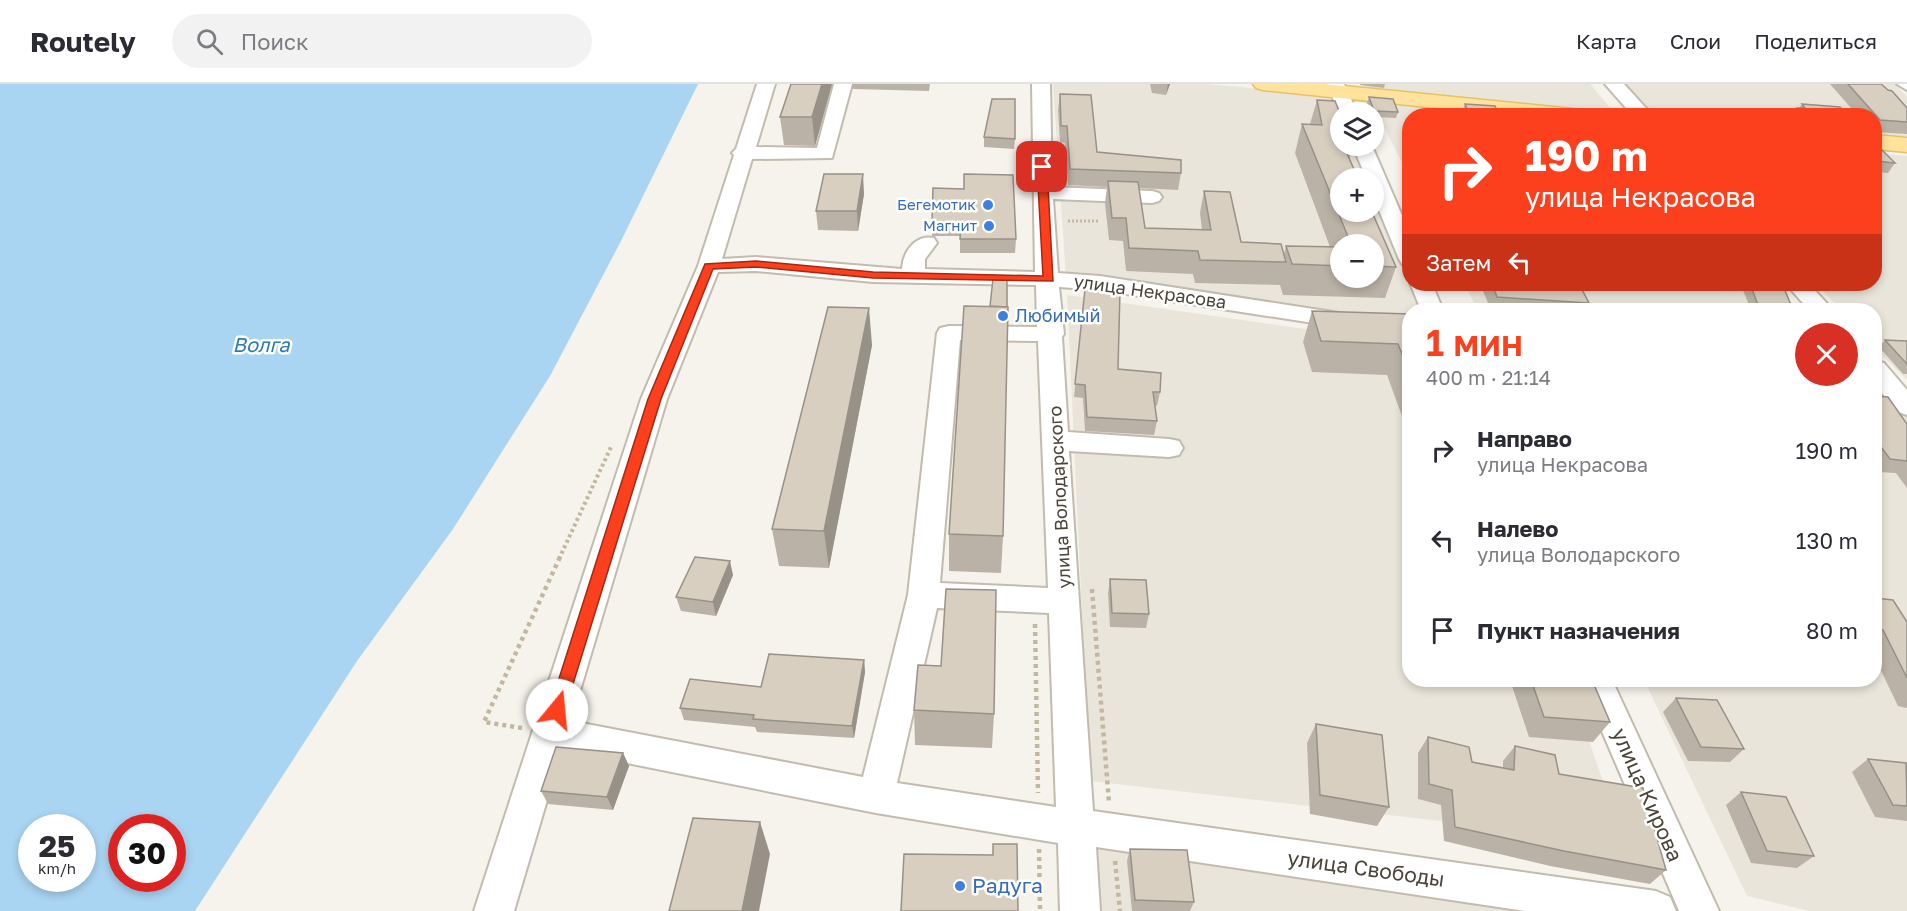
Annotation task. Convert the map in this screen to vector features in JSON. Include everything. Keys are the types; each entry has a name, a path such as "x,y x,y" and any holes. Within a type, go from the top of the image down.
{"main road":[{"path":"1263,84 1337,88 1513,108"},
{"path":"1882,143 1907,145"}],"street":[{"path":"494,911 654,399 709,266 742,153 766,84"},
{"path":"742,153 825,154 843,84"},
{"name":"улица Володарского","path":"1041,84 1043,193 1080,911"},
{"path":"1614,84 1636,108"},
{"path":"1337,88 1343,102"},
{"path":"1366,156 1402,240"},
{"path":"1043,193 1152,196"},
{"path":"913,276 914,258 926,243"},
{"name":"улица Некрасова","path":"709,266 756,264 913,276 1049,279 1100,283 1402,330"},
{"path":"1803,291 1815,303"},
{"path":"876,796 924,595 949,333 1052,334"},
{"path":"1886,381 1907,406"},
{"path":"1057,441 1169,448"},
{"path":"924,595 1065,601"},
{"name":"улица Кирова","path":"1599,687 1699,911"},
{"name":"улица Свободы","path":"550,732 876,796 1038,823 1656,911"}],"path":[{"path":"1068,221 1100,222"}],"shaded area":[{"path":"1053,84 1207,84 1345,97 1347,102 1330,102 1330,156 1370,156 1376,168 1330,168 1330,222 1384,222 1384,187 1402,229 1402,291 1429,291 1435,303 1402,303 1402,325 1066,277"},
{"path":"1363,84 1590,84 1610,108 1548,108 1365,89"},
{"path":"1613,84 1894,84 1907,96 1907,141 1882,139 1882,108 1635,108"},
{"path":"1370,99 1456,108 1402,108 1402,162 1384,127 1384,102 1372,102"},
{"path":"1882,154 1907,156 1907,380 1882,355 1882,303 1834,303 1823,291 1882,291"},
{"path":"1468,291 1768,291 1779,303 1474,303"},
{"path":"1067,295 1402,343 1402,687 1570,687 1624,842 1090,781"},
{"path":"1882,408 1903,410 1907,415 1907,911 1809,911 1747,896 1647,687 1882,687"},
{"path":"1093,826 1651,911 1099,911"}],"water":[{"name":"Волга","path":"0,84 698,84 620,243 550,376 453,529 357,661 195,911 0,911"}],"building":[{"path":"791,84 822,84 812,117 780,117"},
{"path":"1848,84 1881,84 1892,91 1907,108 1907,122 1882,120 1882,108 1869,108"},
{"path":"1060,94 1091,95 1097,152 1181,160 1181,173 1070,169 1067,126 1061,126"},
{"path":"1369,97 1393,99 1398,112 1384,111 1384,102 1371,102"},
{"path":"992,99 1015,99 1015,139 984,137"},
{"path":"1317,100 1335,101 1330,102 1330,156 1348,156 1353,168 1330,168 1330,193 1302,124 1322,125"},
{"path":"1465,104 1495,106 1496,108 1467,108"},
{"path":"1802,104 1841,108 1805,108"},
{"path":"1882,150 1895,163 1882,162"},
{"path":"824,174 863,174 857,211 816,211"},
{"path":"964,174 1013,175 1016,239 960,239 961,222 932,222 933,188 964,189"},
{"path":"1108,181 1138,182 1145,228 1211,230 1204,191 1230,192 1241,242 1281,244 1286,262 1200,260 1198,251 1129,248 1126,218 1112,218"},
{"path":"1342,222 1376,222 1382,234 1347,234"},
{"path":"1384,240 1396,267 1384,266"},
{"path":"1286,246 1330,247 1330,266 1292,264"},
{"path":"993,279 1007,280 1007,307 990,306"},
{"path":"1085,289 1120,291 1118,369 1161,373 1160,392 1153,392 1157,421 1087,417 1085,385 1075,384"},
{"path":"1495,291 1583,291 1589,303 1497,297"},
{"path":"1753,291 1785,291 1790,303 1757,303"},
{"path":"964,306 1008,307 1003,536 949,534"},
{"path":"828,307 869,308 824,531 772,529"},
{"path":"1312,311 1402,314 1402,354 1398,344 1321,341"},
{"path":"1885,340 1907,341 1907,364"},
{"path":"1882,397 1888,397 1907,424 1907,461 1890,459 1882,448"},
{"path":"695,557 730,561 713,602 676,597"},
{"path":"1110,579 1146,580 1149,614 1112,613"},
{"path":"946,589 996,590 994,714 914,710 918,665 941,666"},
{"path":"1882,599 1893,600 1907,622 1907,678 1883,630"},
{"path":"769,654 864,660 852,726 753,719 754,715 680,708 690,679 761,687"},
{"path":"1533,687 1595,687 1610,722 1544,717"},
{"path":"1676,698 1717,700 1744,749 1701,747"},
{"path":"1316,724 1382,735 1389,807 1320,795"},
{"path":"1428,737 1469,747 1472,762 1514,770 1515,746 1555,755 1559,774 1643,788 1666,870 1455,827 1452,790 1429,784"},
{"path":"556,747 623,753 607,797 541,791"},
{"path":"1868,759 1906,763 1907,806 1893,805"},
{"path":"1741,792 1786,797 1814,856 1767,851"},
{"path":"693,818 760,822 742,911 669,911"},
{"name":"Радуга","path":"993,844 1017,844 1018,911 901,911 904,854 993,855"},
{"path":"1130,849 1187,850 1194,902 1135,900"}],"place":[{"name":"Бегемотик","path":"988,205"},
{"name":"Магнит","path":"989,226"},
{"name":"Любимый","path":"1003,316"},
{"name":"Радуга","path":"960,886"}],"route":[{"path":"557,710 654,399 709,266 756,264 873,275 1049,279 1042,167"}]}
